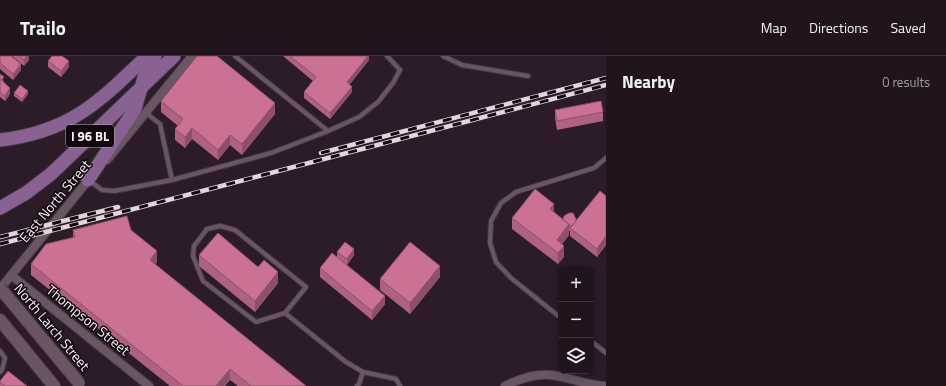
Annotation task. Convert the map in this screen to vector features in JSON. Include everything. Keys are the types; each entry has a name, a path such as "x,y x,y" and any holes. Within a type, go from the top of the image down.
{"main road":[{"name":"I 96 BL","path":"0,140 19,138 42,132 74,118 99,101 147,56"},
{"path":"88,180 133,112 145,74 155,56"},
{"name":"I 96 BL","path":"0,208 26,193 51,174 174,56"},
{"name":"North Larch Street","path":"0,288 80,384"},
{"path":"0,320 54,386"}],"street":[{"name":"East North Street","path":"0,288 88,180 114,153 192,56"},
{"name":"Thompson Street","path":"11,275 149,386"},
{"path":"505,386 521,378 537,375 550,375 604,386"}],"lane":[{"path":"235,56 328,131"},
{"path":"88,180 102,190 114,191 172,180 271,153 328,131 359,117 378,102 393,83 400,70 387,56"},
{"path":"443,56 462,65 528,76"},
{"path":"146,113 160,124 172,180"},
{"path":"558,316 511,278 496,262 490,243 491,221 501,203 516,192 594,168 606,158"},
{"path":"220,226 235,230 306,287 285,313 256,322 203,281 193,256 194,246 207,229 220,226"},
{"path":"285,313 346,362 363,372 396,379 400,386"},
{"path":"594,343 606,353"},
{"path":"0,351 5,358 2,370 0,372"},
{"path":"357,386 363,372"}],"building":[{"path":"0,56 11,56 21,64 13,74 0,63"},
{"path":"19,56 27,56 24,60"},
{"path":"52,56 62,56 69,61 61,71 48,61"},
{"path":"197,56 217,56 275,103 242,144 230,135 218,150 192,128 185,137 175,129 183,119 161,101"},
{"path":"290,56 368,56 347,82 352,87 330,113 304,92 316,77"},
{"path":"0,74 4,77 1,80 10,88 5,96 0,92"},
{"path":"20,85 28,91 22,99 14,93"},
{"path":"601,101 603,112 557,121 555,110"},
{"path":"535,189 554,204 550,209 569,224 557,240 564,246 558,253 512,218"},
{"path":"600,191 606,196 606,236 597,249 570,228"},
{"path":"569,213 573,213 576,219 572,226 563,220 564,216"},
{"path":"127,216 131,230 157,251 150,260 306,386 251,386 230,369 216,386 183,386 31,264 46,244 75,237 73,230"},
{"path":"218,233 258,267 264,260 278,272 255,301 199,255"},
{"path":"345,242 354,249 347,259 337,252"},
{"path":"410,242 440,266 410,303 380,279"},
{"path":"332,253 385,296 372,311 320,268"},
{"path":"8,371 27,386 5,386 0,381"}],"railway":[{"path":"321,153 606,78"},
{"path":"0,244 606,85"},
{"path":"0,237 118,207"}]}
